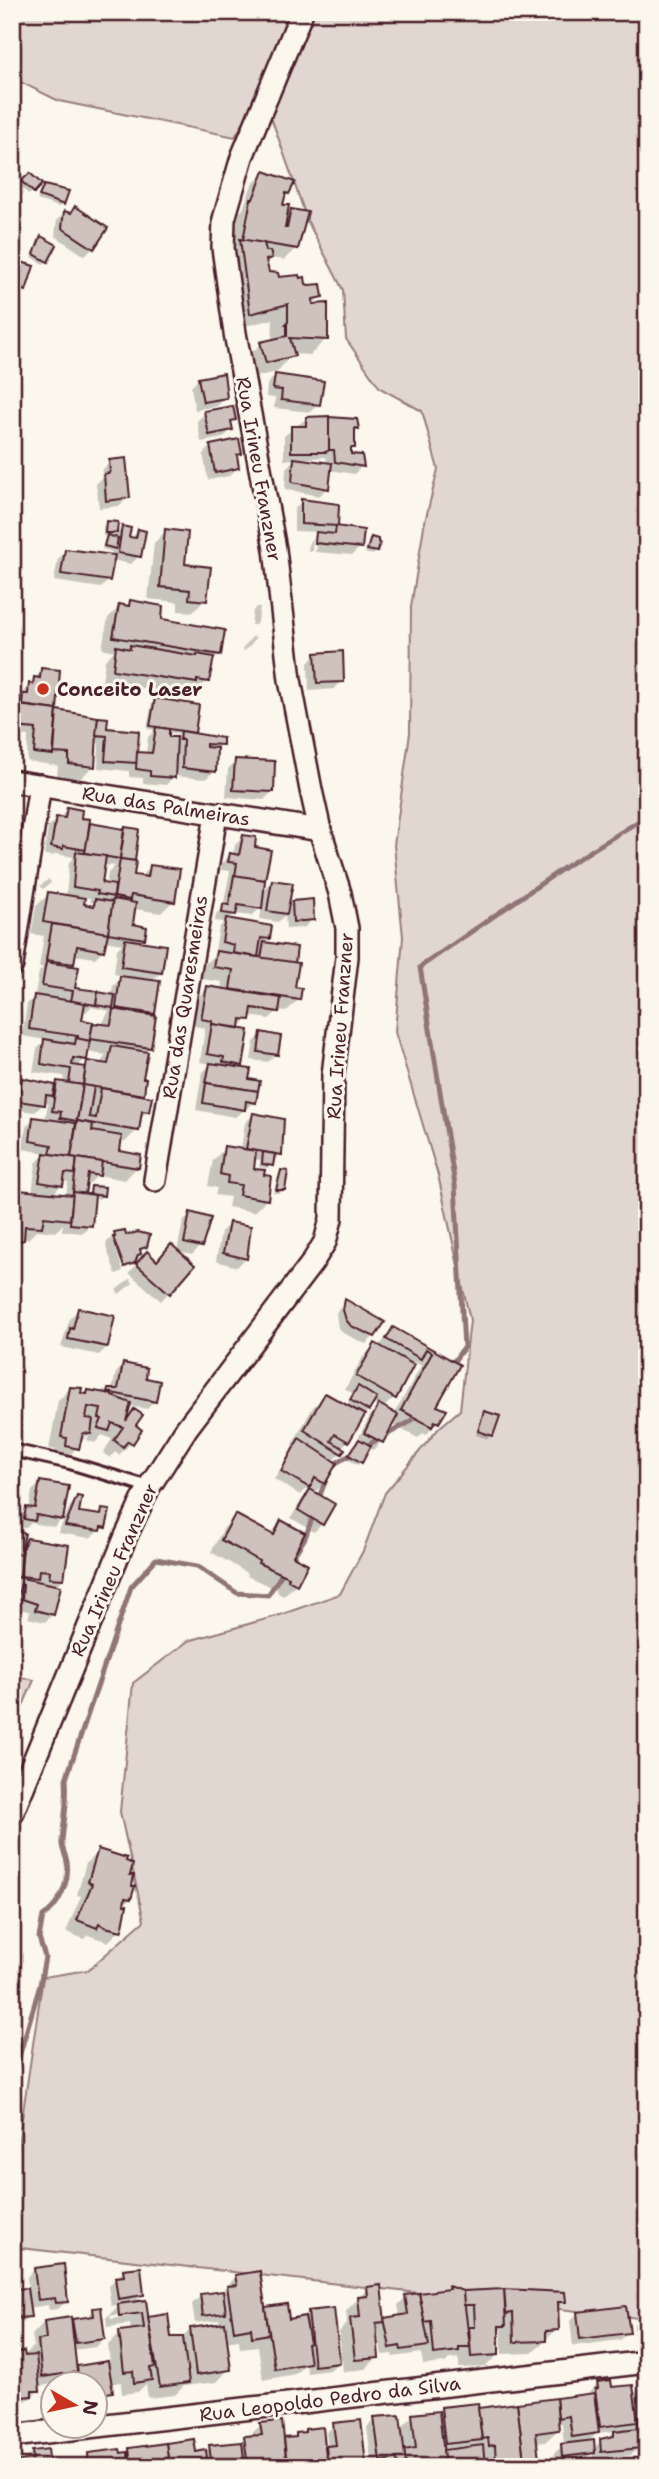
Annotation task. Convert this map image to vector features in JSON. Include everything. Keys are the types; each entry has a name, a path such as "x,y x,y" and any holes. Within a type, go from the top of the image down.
{"street":[{"name":"Rua Irineu Franzner","path":"12,1814 149,1486 186,1429 312,1264 324,1242 331,1219 333,1075 347,957 347,929 340,893 320,830 290,680 275,549 235,333 223,248 224,219 242,157 302,12"},
{"name":"Rua das Palmeiras","path":"12,781 320,830"},
{"path":"12,965 40,785"},
{"name":"Rua das Quaresmeiras","path":"155,1180 216,815"},
{"name":"Rua Leopoldo Pedro da Silva","path":"12,2436 647,2362"}],"lane":[{"path":"12,1450 71,1463 149,1486"}],"shaded area":[{"path":"12,12 647,12 647,2319 12,2247 12,2186 43,1977 88,1970 144,1921 120,1812 133,1683 188,1641 277,1616 340,1594 363,1551 385,1493 439,1428 460,1410 470,1320 438,1175 395,1032 403,937 394,845 410,733 411,607 424,526 438,469 422,411 380,388 346,339 343,290 308,222 266,103 251,109 235,137 59,101 12,78"},
{"path":"12,1675 34,1680 12,1731"}],"building":[{"path":"264,171 295,182 289,194 286,193 283,205 289,205 285,228 291,209 308,212 298,249 243,240 251,199"},
{"path":"30,173 42,184 34,193 21,181"},
{"path":"44,185 69,191 64,205 39,196"},
{"path":"75,206 108,228 94,249 62,228 64,211 71,213"},
{"path":"41,236 57,245 48,262 34,254"},
{"path":"240,239 264,243 272,258 266,260 269,272 278,273 279,277 299,275 300,278 305,277 306,284 321,284 323,297 313,299 313,304 328,303 328,340 290,338 295,356 266,363 260,342 287,336 285,325 288,322 288,304 250,314"},
{"path":"12,259 34,266 26,291 12,286"},
{"path":"224,373 227,398 203,402 198,378"},
{"path":"275,374 324,381 320,405 281,400 282,390 273,389"},
{"path":"233,406 236,420 231,421 233,430 209,435 204,411"},
{"path":"329,416 329,450 291,452 291,426 306,426 306,417"},
{"path":"329,417 357,419 359,429 355,428 355,448 351,448 351,454 362,455 364,467 335,462 334,450 329,450"},
{"path":"239,439 242,454 237,455 239,468 215,473 210,445"},
{"path":"126,458 130,498 106,501 104,474 110,473 109,460"},
{"path":"294,458 332,463 329,489 292,482"},
{"path":"301,499 339,504 338,526 301,524"},
{"path":"106,521 118,522 117,533 105,533"},
{"path":"122,526 131,528 129,537 136,538 138,529 146,531 141,557 118,553"},
{"path":"336,526 364,530 362,548 315,543 316,532 335,534"},
{"path":"165,529 188,532 185,564 211,567 207,601 189,599 190,590 160,587"},
{"path":"107,535 118,538 116,549 104,546"},
{"path":"371,537 378,539 380,543 378,552 367,550"},
{"path":"65,549 115,555 110,581 61,574"},
{"path":"130,600 163,606 162,619 225,630 221,655 113,637 119,604 129,606"},
{"path":"130,645 214,657 209,682 197,680 197,683 113,670 116,646 130,649"},
{"path":"343,651 344,682 317,683 315,653"},
{"name":"Conceito Laser","path":"41,668 60,670 57,710 22,705 23,694 28,694 29,683 33,684 34,677 40,678"},
{"path":"155,698 199,705 195,733 150,726"},
{"path":"18,705 57,710 53,755 34,753 36,729 15,727"},
{"path":"57,710 98,717 95,767 69,764 69,754 54,753"},
{"path":"98,717 108,718 107,728 139,731 137,763 105,761 107,736 96,735"},
{"path":"156,727 169,729 169,737 177,737 175,778 150,776 150,771 136,769 137,752 152,753"},
{"path":"181,731 223,738 223,745 206,744 206,747 217,748 216,772 182,768"},
{"path":"235,759 275,761 274,792 233,790"},
{"path":"67,807 82,810 81,818 90,819 86,850 51,847 56,817 65,818"},
{"path":"90,823 124,829 120,859 85,853"},
{"path":"125,827 139,829 135,861 120,859"},
{"path":"243,835 256,837 255,847 271,850 265,880 235,876 237,863 228,862 230,853 239,855"},
{"path":"76,852 106,856 102,883 115,885 114,897 73,887"},
{"path":"120,859 136,861 134,875 148,877 150,865 180,869 175,902 131,895 130,900 114,897"},
{"path":"234,875 265,880 262,909 238,905 236,915 222,913 223,904 229,905"},
{"path":"272,880 293,883 287,914 267,911"},
{"path":"48,892 85,898 84,904 94,906 95,899 113,902 108,933 43,922"},
{"path":"113,899 136,903 133,924 147,927 145,939 108,933"},
{"path":"313,899 314,920 293,922 292,901"},
{"path":"226,918 272,926 270,939 261,938 258,957 233,953 234,945 222,942"},
{"path":"52,924 108,933 104,951 77,946 74,964 46,960"},
{"path":"125,939 166,945 162,973 121,967"},
{"path":"264,942 297,947 295,963 261,958"},
{"path":"216,951 299,963 295,987 302,988 300,1000 230,989 233,970 213,967"},
{"path":"46,962 79,967 75,988 98,991 96,1005 71,1001 73,991 42,986"},
{"path":"120,976 160,981 155,1014 116,1008"},
{"path":"207,986 281,998 279,1012 252,1008 250,1020 241,1019 240,1028 212,1024 212,1021 201,1019"},
{"path":"98,992 115,995 113,1008 96,1005"},
{"path":"34,995 85,1003 82,1020 93,1022 90,1041 78,1039 78,1036 29,1029"},
{"path":"113,1009 156,1016 151,1048 90,1039 93,1023 111,1025"},
{"path":"212,1024 249,1030 243,1066 223,1062 224,1057 207,1054"},
{"path":"261,1032 281,1036 278,1055 258,1052"},
{"path":"76,1038 90,1041 87,1060 73,1058 72,1065 86,1067 83,1085 69,1083 71,1069 41,1064 44,1039 75,1044"},
{"path":"112,1046 148,1052 143,1078 146,1078 144,1095 83,1085 87,1061 108,1064"},
{"path":"210,1063 251,1069 249,1079 260,1081 258,1091 206,1083"},
{"path":"22,1078 55,1085 53,1096 46,1095 45,1105 18,1101"},
{"path":"57,1081 83,1085 77,1121 60,1118 61,1112 52,1111"},
{"path":"206,1083 258,1091 256,1103 246,1101 245,1110 203,1103"},
{"path":"83,1085 94,1087 89,1117 96,1118 101,1088 152,1097 149,1112 142,1111 139,1131 77,1121"},
{"path":"253,1113 284,1119 282,1155 246,1149"},
{"path":"33,1117 76,1123 71,1157 50,1154 52,1145 30,1141"},
{"path":"77,1121 93,1124 92,1131 122,1136 120,1151 141,1155 139,1168 71,1157"},
{"path":"224,1146 256,1151 254,1169 265,1170 264,1175 271,1176 268,1200 239,1195 241,1185 227,1183 228,1176 220,1174"},
{"path":"263,1152 275,1154 273,1166 262,1164"},
{"path":"44,1153 77,1158 75,1174 65,1173 63,1186 39,1182"},
{"path":"77,1158 102,1162 100,1176 88,1174 85,1194 73,1192"},
{"path":"281,1170 288,1171 285,1190 276,1190"},
{"path":"91,1186 105,1187 104,1196 90,1194"},
{"path":"18,1190 73,1195 70,1220 44,1217 42,1227 25,1226 24,1240 13,1243 12,1214 16,1212"},
{"path":"73,1192 95,1195 92,1226 70,1224"},
{"path":"190,1212 211,1218 202,1247 184,1243"},
{"path":"229,1222 251,1226 247,1259 223,1253"},
{"path":"125,1230 126,1235 138,1232 150,1235 147,1247 140,1249 141,1254 135,1263 124,1267 113,1237 114,1232"},
{"path":"171,1244 195,1265 170,1294 136,1264 147,1251 157,1261"},
{"path":"345,1299 385,1322 375,1337 351,1326 346,1320 343,1310"},
{"path":"78,1308 115,1316 108,1347 68,1339"},
{"path":"393,1327 460,1365 437,1406 447,1410 439,1423 435,1421 432,1427 401,1410 432,1353 426,1349 421,1359 386,1339"},
{"path":"375,1343 414,1365 396,1399 356,1376"},
{"path":"123,1363 147,1368 146,1378 160,1381 156,1402 107,1392 108,1389 118,1389"},
{"path":"358,1386 377,1398 369,1411 350,1400"},
{"path":"70,1387 82,1388 81,1393 87,1394 88,1390 112,1394 131,1403 126,1421 134,1409 143,1415 136,1425 142,1430 133,1444 128,1441 123,1447 114,1440 123,1427 112,1423 109,1431 98,1428 102,1419 99,1418 101,1409 88,1407 86,1418 93,1419 91,1434 83,1433 79,1449 66,1446 67,1438 61,1437"},
{"path":"325,1393 365,1415 349,1442 335,1434 331,1441 345,1449 342,1454 304,1430"},
{"path":"379,1404 398,1415 383,1443 364,1433"},
{"path":"484,1411 500,1416 493,1436 478,1431"},
{"path":"299,1438 337,1463 325,1484 315,1478 310,1488 281,1471"},
{"path":"359,1439 371,1446 362,1463 349,1455"},
{"path":"40,1481 69,1486 63,1520 36,1515 35,1521 24,1519 26,1507 35,1508"},
{"path":"310,1489 335,1504 323,1525 298,1510"},
{"path":"77,1496 82,1497 79,1512 101,1515 102,1509 110,1510 106,1528 101,1527 100,1531 65,1526"},
{"path":"235,1514 274,1535 281,1520 305,1533 293,1556 308,1564 297,1585 288,1580 289,1577 258,1563 259,1561 221,1540"},
{"path":"12,1531 25,1533 21,1554 12,1553"},
{"path":"27,1538 69,1545 64,1579 49,1578 50,1571 39,1570 38,1578 20,1576 23,1548"},
{"path":"12,1576 61,1586 54,1615 35,1610 37,1604 22,1599 21,1584 18,1595 12,1595"},
{"path":"98,1849 127,1858 126,1861 133,1864 130,1875 134,1875 132,1886 135,1886 131,1899 125,1898 124,1905 127,1905 122,1931 99,1923 97,1928 77,1920 92,1884 88,1882"},
{"path":"64,2264 68,2302 56,2303 55,2298 38,2300 34,2268"},
{"path":"141,2267 144,2295 118,2299 115,2277 124,2276 123,2269"},
{"path":"260,2271 269,2334 252,2337 251,2328 234,2331 227,2286 237,2285 235,2275"},
{"path":"381,2285 385,2322 376,2323 379,2358 355,2360 350,2318 360,2317 358,2297 368,2296 367,2287"},
{"path":"448,2286 463,2291 470,2347 434,2354 431,2321 424,2322 419,2293 449,2289"},
{"path":"27,2288 31,2317 18,2318 14,2289"},
{"path":"504,2289 565,2292 566,2302 558,2302 559,2330 546,2331 546,2341 514,2342 513,2313 506,2314"},
{"path":"504,2289 506,2326 499,2326 499,2355 471,2357 469,2327 475,2327 474,2305 464,2305 463,2291"},
{"path":"223,2291 226,2313 203,2316 200,2294"},
{"path":"419,2293 429,2346 401,2350 400,2346 390,2348 384,2318 408,2314 405,2295"},
{"path":"146,2300 155,2367 150,2368 152,2380 134,2383 133,2371 124,2372 119,2331 144,2328 142,2313 119,2316 118,2304"},
{"path":"287,2304 289,2319 305,2316 310,2343 307,2344 310,2363 275,2369 265,2307"},
{"path":"626,2306 630,2333 580,2339 577,2312"},
{"path":"101,2307 105,2339 76,2343 72,2319 94,2316 93,2308"},
{"path":"334,2308 340,2363 314,2366 308,2311"},
{"path":"168,2314 171,2337 183,2337 189,2383 160,2387 148,2317"},
{"path":"71,2317 77,2370 41,2370 38,2340 46,2339 44,2321"},
{"path":"225,2323 231,2370 196,2375 190,2328"},
{"path":"24,2351 25,2356 36,2355 38,2391 32,2391 32,2396 12,2398 14,2353"},
{"path":"108,2361 113,2392 108,2393 108,2370 77,2370 77,2366"},
{"path":"611,2380 612,2387 633,2385 638,2422 600,2427 595,2389 598,2388 597,2382"},
{"path":"594,2393 599,2433 572,2437 569,2416 558,2418 556,2398"},
{"path":"556,2398 559,2430 536,2433 539,2460 524,2461 517,2403"},
{"path":"478,2403 482,2440 445,2444 441,2407"},
{"path":"517,2403 524,2461 496,2465 495,2445 489,2446 488,2438 482,2439 478,2408"},
{"path":"439,2411 445,2463 406,2467 404,2450 416,2448 412,2414"},
{"path":"400,2415 406,2465 398,2465 397,2459 380,2461 374,2417"},
{"path":"647,2415 647,2437 640,2438 637,2416"},
{"path":"361,2420 366,2464 328,2467 326,2446 336,2445 333,2423"},
{"path":"282,2421 287,2467 248,2467 244,2436 262,2435 260,2423"},
{"path":"323,2427 327,2467 298,2467 297,2462 287,2463 284,2438 296,2437 296,2433 305,2432 305,2429"},
{"path":"638,2428 641,2448 601,2452 600,2439 614,2436 614,2431"},
{"path":"194,2439 196,2452 206,2450 208,2467 169,2467 166,2443"},
{"path":"594,2440 595,2453 562,2457 561,2444"},
{"path":"242,2442 245,2467 212,2467 209,2445"},
{"path":"166,2443 169,2467 131,2467 129,2448"},
{"path":"483,2445 485,2466 445,2467 443,2450"},
{"path":"48,2449 50,2467 12,2467 12,2462 33,2459 32,2451"},
{"path":"120,2449 121,2453 128,2452 129,2466 89,2467 88,2453"}],"waterway":[{"path":"450,1367 464,1347 455,1185 420,967 568,865 647,816"},
{"path":"362,1448 410,1422 418,1412"},
{"path":"332,1465 354,1453"},
{"path":"318,1500 327,1477"},
{"path":"291,1560 305,1538 314,1513"},
{"path":"12,2081 40,1985 45,1957 39,1938 43,1916 58,1900 67,1877 67,1862 62,1844 66,1779 131,1587 156,1559 197,1566 237,1593 268,1595 285,1569"}],"place":[{"name":"Conceito Laser","path":"43,689"}]}
